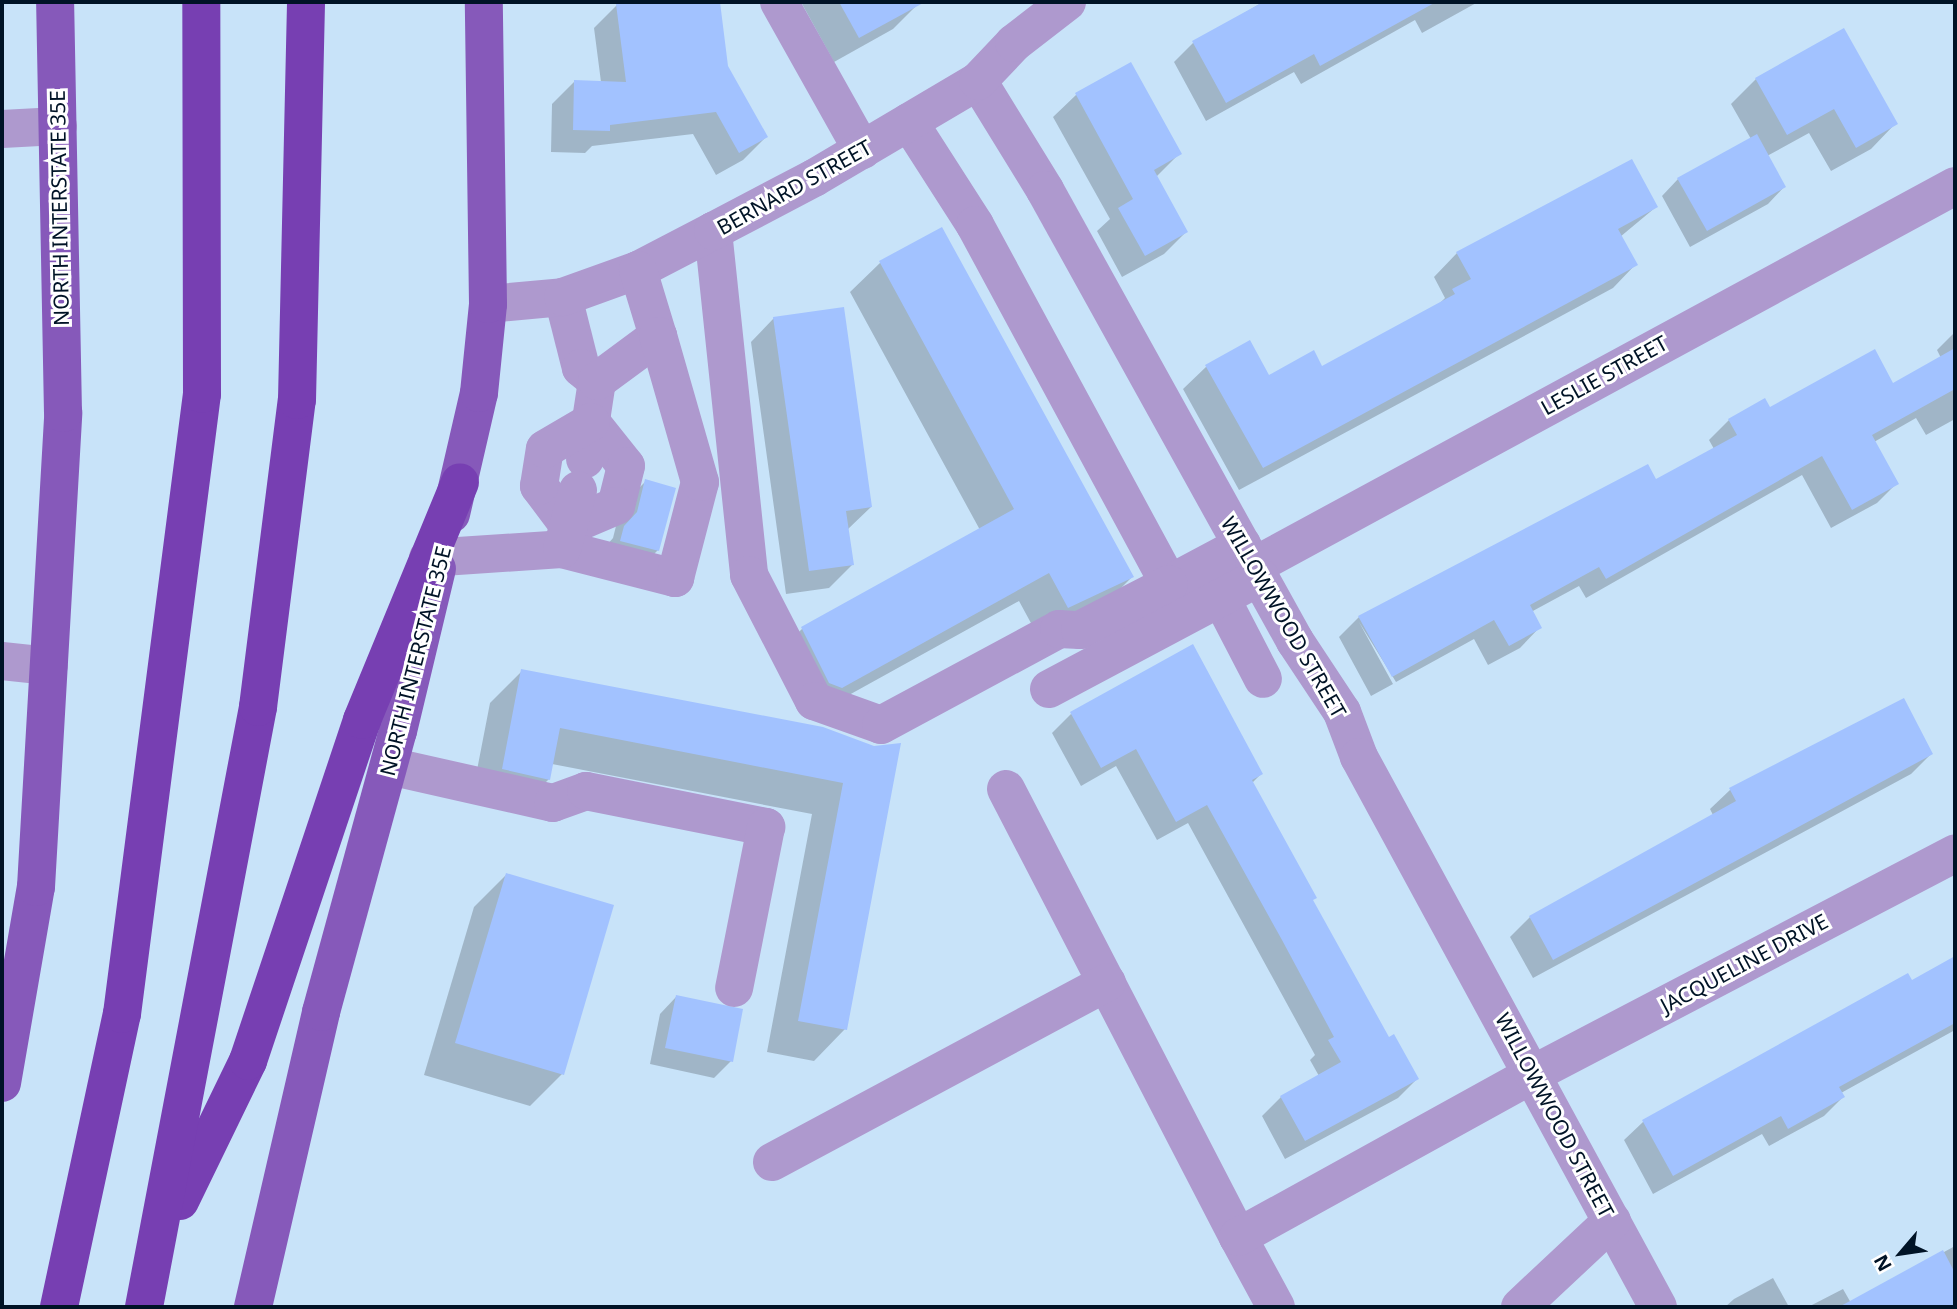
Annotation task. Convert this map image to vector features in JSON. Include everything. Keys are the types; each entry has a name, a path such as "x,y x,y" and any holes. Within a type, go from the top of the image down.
{"highway":[{"path":"59,1307 122,1014 202,394 201,2"},
{"path":"144,1307 159,1244 258,707 297,400 306,2"},
{"path":"159,1244 248,1061 362,720 434,558 460,482"}],"main road":[{"name":"NORTH INTERSTATE 35E","path":"2,1083 36,887 63,413 55,2"},
{"path":"460,482 479,393 488,304 484,2"},
{"name":"NORTH INTERSTATE 35E","path":"253,1307 321,1012 389,766 434,558"}],"street":[{"path":"779,2 862,150"},
{"name":"BERNARD STREET","path":"488,304 563,297 638,270 713,231 862,150 978,81 1014,43 1067,2"},
{"name":"WILLOWWOOD STREET","path":"978,81 1045,190 1252,563 1342,712 1359,757 1658,1307"},
{"path":"909,122 975,225 1169,584"},
{"path":"2,129 58,126"},
{"name":"LESLIE STREET","path":"1252,563 1955,186"},
{"path":"713,231 750,575 814,701 881,725 1059,629 1080,630 1169,584 1252,563"},
{"path":"591,422 545,449 539,486 565,538 675,578 700,482 638,270"},
{"path":"563,297 581,368 597,382"},
{"path":"565,538 581,474 597,382 658,337"},
{"path":"434,558 565,538 616,506 626,466 591,422"},
{"path":"1049,688 1221,598 1252,563"},
{"path":"1221,598 1263,679"},
{"path":"2,661 49,666"},
{"path":"389,766 553,803 586,791 766,827 734,988"},
{"path":"1006,789 1276,1307"},
{"name":"JACQUELINE DRIVE","path":"1238,1237 1533,1074 1955,853"},
{"path":"772,1162 1107,982"},
{"path":"1520,1307 1612,1222"}],"building":[{"path":"720,2 728,66 768,137 739,153 716,112 610,125 610,131 573,130 574,80 626,82 616,4"},
{"path":"839,2 925,2 859,38"},
{"path":"1263,2 1436,2 1320,66 1314,54 1226,103 1192,41"},
{"path":"1844,28 1898,124 1856,148 1834,109 1787,135 1755,78"},
{"path":"1131,62 1182,154 1154,170 1188,232 1145,256 1118,208 1133,199 1075,93"},
{"path":"1757,134 1786,187 1707,231 1677,178"},
{"path":"1632,159 1658,207 1618,229 1638,265 1263,468 1205,365 1250,340 1269,375 1314,350 1322,366 1455,294 1452,289 1471,279 1456,252"},
{"path":"942,227 1134,577 1068,608 1049,573 842,688 829,683 801,627 1014,509 879,261"},
{"path":"844,307 872,507 846,511 854,565 809,571 773,317"},
{"path":"1955,348 1955,389 1872,435 1899,484 1852,510 1822,456 1606,579 1599,567 1530,605 1542,628 1509,646 1494,620 1392,677 1358,616 1648,464 1656,479 1737,435 1728,419 1765,398 1770,407 1875,349 1893,383"},
{"path":"645,479 676,488 659,551 620,541 624,526 637,512"},
{"path":"1193,644 1263,774 1252,780 1317,898 1313,900 1389,1037 1394,1034 1419,1079 1305,1141 1280,1096 1341,1062 1328,1040 1334,1037 1282,940 1207,805 1176,822 1136,749 1101,768 1070,712"},
{"path":"521,669 823,727 874,746 901,743 847,1030 798,1021 843,783 560,728 550,780 502,769"},
{"path":"1904,698 1933,754 1553,960 1529,916 1736,801 1729,788"},
{"path":"506,873 614,905 564,1075 455,1043"},
{"path":"1955,956 1955,1023 1839,1087 1845,1097 1788,1129 1781,1116 1673,1176 1642,1120 1908,973 1912,980"},
{"path":"676,995 743,1009 733,1062 665,1048"},
{"path":"1943,1250 1955,1273 1955,1307 1839,1307"}]}
